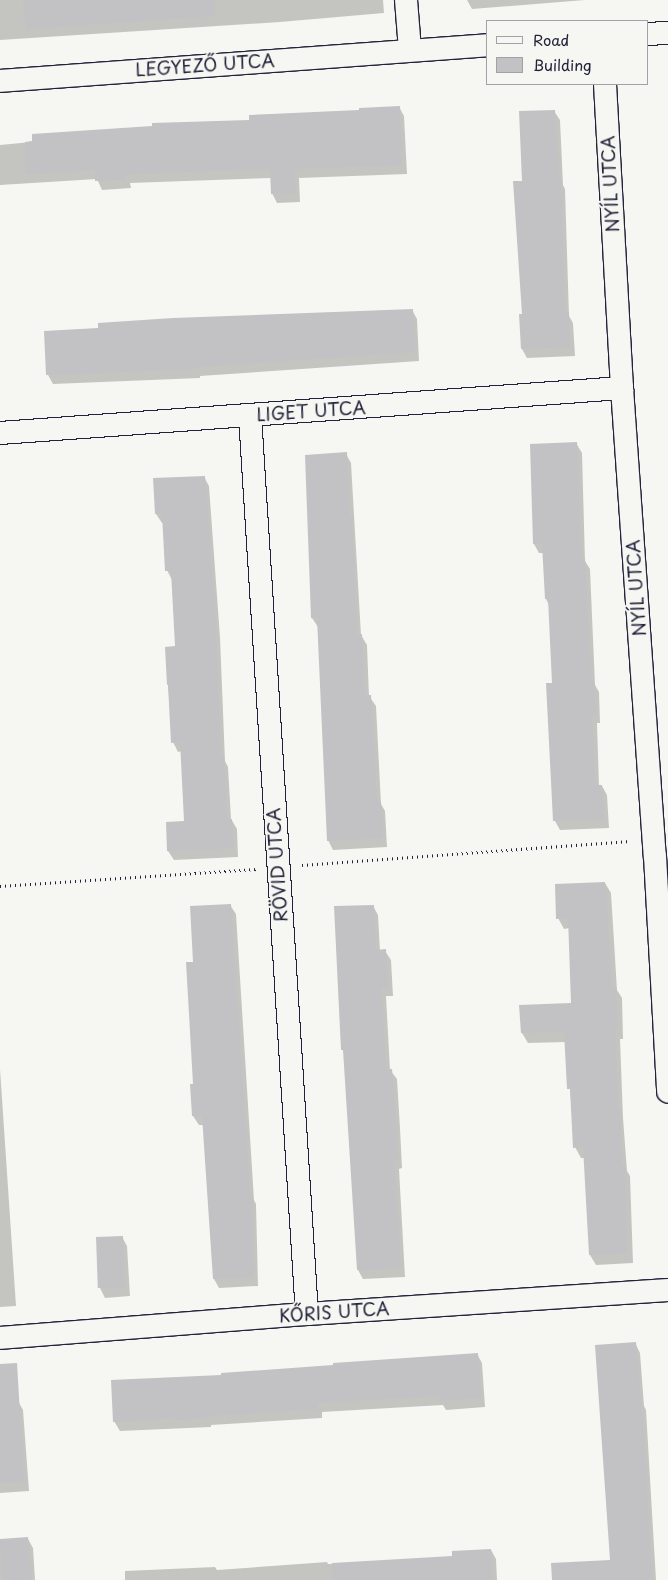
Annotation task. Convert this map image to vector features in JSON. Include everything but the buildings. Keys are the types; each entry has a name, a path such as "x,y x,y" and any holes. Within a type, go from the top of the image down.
{"street":[{"path":"406,0 410,50"},
{"path":"648,34 668,33"},
{"name":"LEGYEZŐ UTCA","path":"0,81 486,45"},
{"name":"NYÍL UTCA","path":"604,85 622,388 662,856 668,1092"},
{"name":"LIGET UTCA","path":"0,433 622,388"},
{"name":"RÖVID UTCA","path":"250,416 277,867 307,1314"},
{"name":"KŐRIS UTCA","path":"0,1338 307,1314 668,1290"}],"path":[{"path":"0,886 641,840 662,856"}]}
